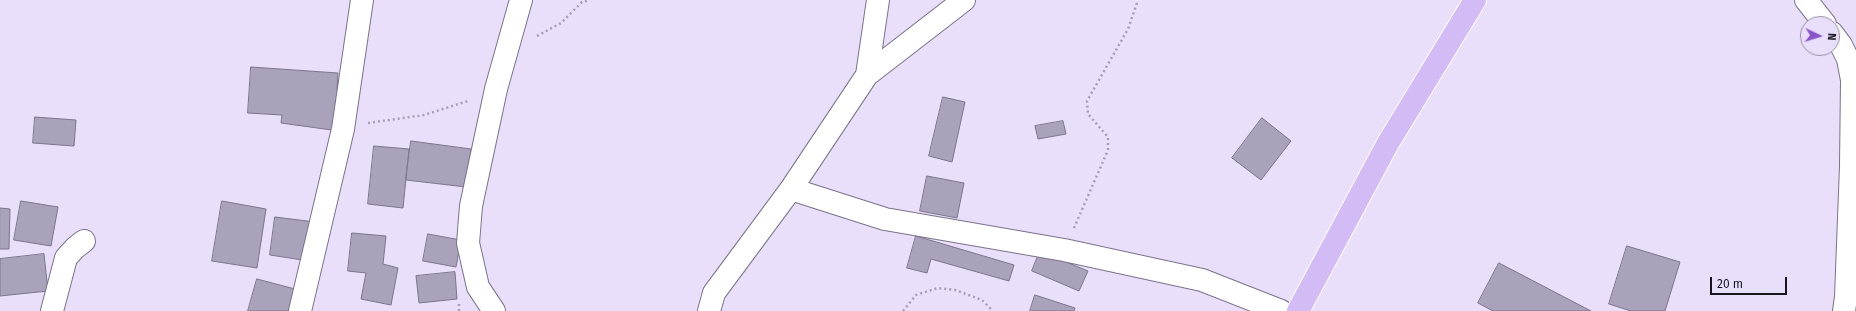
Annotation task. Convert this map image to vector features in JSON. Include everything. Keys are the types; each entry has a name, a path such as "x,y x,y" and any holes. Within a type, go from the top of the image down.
{"main road":[{"path":"1298,311 1388,143 1475,0"}],"street":[{"path":"300,311 343,129 362,0"},
{"path":"494,311 478,287 468,243 471,206 496,89 506,58 521,0"},
{"path":"867,75 878,0"},
{"path":"709,311 714,293 791,189 867,75 964,0"},
{"path":"1806,0 1819,16"},
{"path":"1840,46 1848,58 1852,80 1851,166 1846,298 1844,311"},
{"path":"791,189 885,219 1064,250 1202,280 1280,311"},
{"path":"52,311 66,258 84,241"}],"path":[{"path":"506,58 527,41 561,23 582,2 590,0"},
{"path":"1064,250 1108,150 1108,136 1088,114 1087,101 1128,29 1138,0"},
{"path":"343,129 374,122 431,113 459,105 496,89"},
{"path":"903,311 916,295 938,288 955,290 982,300 993,311"}],"building":[{"path":"251,67 338,73 337,89 344,90 339,131 281,123 282,115 248,113"},
{"path":"943,97 965,102 952,162 929,156"},
{"path":"35,117 76,120 74,146 33,143"},
{"path":"1262,118 1291,141 1261,180 1232,158"},
{"path":"1063,121 1066,134 1038,139 1035,126"},
{"path":"411,141 471,149 466,187 406,180"},
{"path":"374,146 409,149 403,208 368,204"},
{"path":"927,176 964,183 957,218 920,211"},
{"path":"21,201 58,207 51,246 14,240"},
{"path":"222,201 266,209 257,268 212,261"},
{"path":"0,208 10,209 9,249 0,249"},
{"path":"275,217 315,222 309,261 270,255"},
{"path":"352,233 386,236 383,264 398,268 391,305 361,299 366,273 348,271"},
{"path":"428,234 461,240 456,267 423,261"},
{"path":"916,236 1014,265 1009,281 931,259 927,273 907,268"},
{"path":"1627,246 1680,262 1665,311 1631,311 1609,304"},
{"path":"1040,251 1088,271 1079,291 1032,271"},
{"path":"44,254 48,291 0,296 0,259"},
{"path":"1499,263 1591,311 1493,311 1478,303"},
{"path":"455,272 457,299 419,303 416,276"},
{"path":"257,279 295,289 290,311 248,311"},
{"path":"1035,295 1075,308 1074,311 1030,311"}]}
